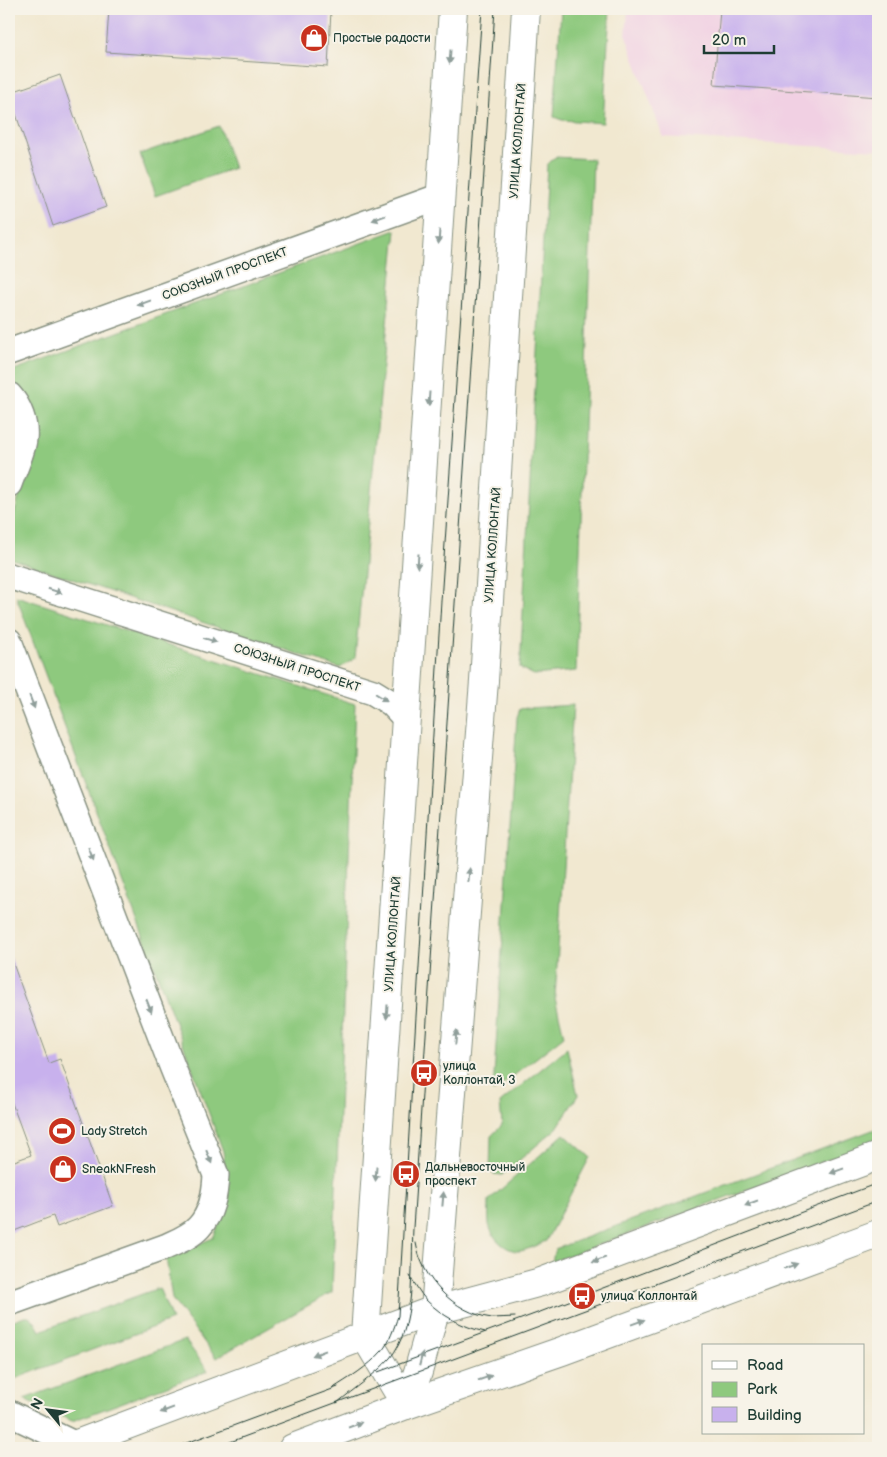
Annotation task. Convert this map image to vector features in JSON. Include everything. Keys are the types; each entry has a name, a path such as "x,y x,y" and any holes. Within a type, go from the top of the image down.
{"main road":[{"name":"УЛИЦА КОЛЛОНТАЙ","path":"365,1336 406,719 421,527 454,9"},
{"name":"УЛИЦА КОЛЛОНТАЙ","path":"406,1405 418,1372 435,1311 484,682 526,9"},
{"path":"71,1446 435,1311 541,1282 878,1156"},
{"path":"293,1448 406,1405 562,1351 878,1234"},
{"path":"365,1336 406,1405"}],"street":[{"name":"СОЮЗНЫЙ ПРОСПЕКТ","path":"9,352 442,196"},
{"path":"9,395 16,403 24,424 24,439 9,484"},
{"name":"СОЮЗНЫЙ ПРОСПЕКТ","path":"9,576 372,692 391,703 406,719"},
{"path":"9,641 168,1057 216,1176 215,1195 210,1211 199,1227 186,1237 164,1247 9,1303"},
{"path":"9,1413 71,1446"}],"shaded area":[{"path":"628,9 878,9 878,150 663,137 626,36"}],"green space":[{"path":"561,9 610,9 603,123 562,120 554,117"},
{"path":"219,126 234,168 155,196 140,154"},
{"path":"555,157 593,159 576,671 534,675 520,668 547,165"},
{"path":"396,230 355,658 340,668 9,558 9,524 15,512 38,427 31,403 9,376 9,372"},
{"path":"16,596 355,704 332,1292 216,1358 172,1299 166,1257 213,1238 229,1201 223,1151"},
{"path":"573,705 555,998 564,1036 493,1092 517,717 520,709"},
{"path":"567,1048 578,1095 557,1128 502,1175 490,1172 491,1136 502,1125 500,1103"},
{"path":"878,1128 878,1141 552,1262 555,1249"},
{"path":"564,1134 590,1157 546,1241 520,1251 510,1249 496,1239 490,1229 489,1200"},
{"path":"159,1288 172,1320 9,1381 9,1322 28,1316 31,1317 40,1331"},
{"path":"185,1340 208,1371 72,1421 24,1399"}],"building":[{"path":"109,9 331,10 328,67 106,52"},
{"path":"720,9 878,9 878,97 714,85"},
{"path":"60,75 106,207 53,226 9,93"},
{"path":"11,958 49,1063 60,1059 113,1206 57,1227 53,1216 9,1233 9,1163 31,1155 9,1095 9,959"}],"tram line":[{"path":"332,1389 377,1357 390,1339 398,1316 441,601 482,9"},
{"path":"337,1403 390,1358 404,1330 411,1296 413,1228 495,9"},
{"path":"378,1372 878,1183"},
{"path":"214,1448 878,1201"},
{"path":"416,1243 425,1269 442,1292 453,1302 478,1315 492,1318 515,1317"},
{"path":"410,1276 426,1300 439,1311 461,1324 485,1332"},
{"path":"173,1448 338,1387"}],"place":[{"name":"Простые радости","path":"314,38"},
{"name":"улица Коллонтай, 3","path":"424,1073"},
{"name":"Lady Stretch","path":"62,1131"},
{"name":"SneakNFresh","path":"63,1169"},
{"name":"Дальневосточный проспект","path":"406,1174"},
{"name":"улица Коллонтай","path":"582,1296"}]}
